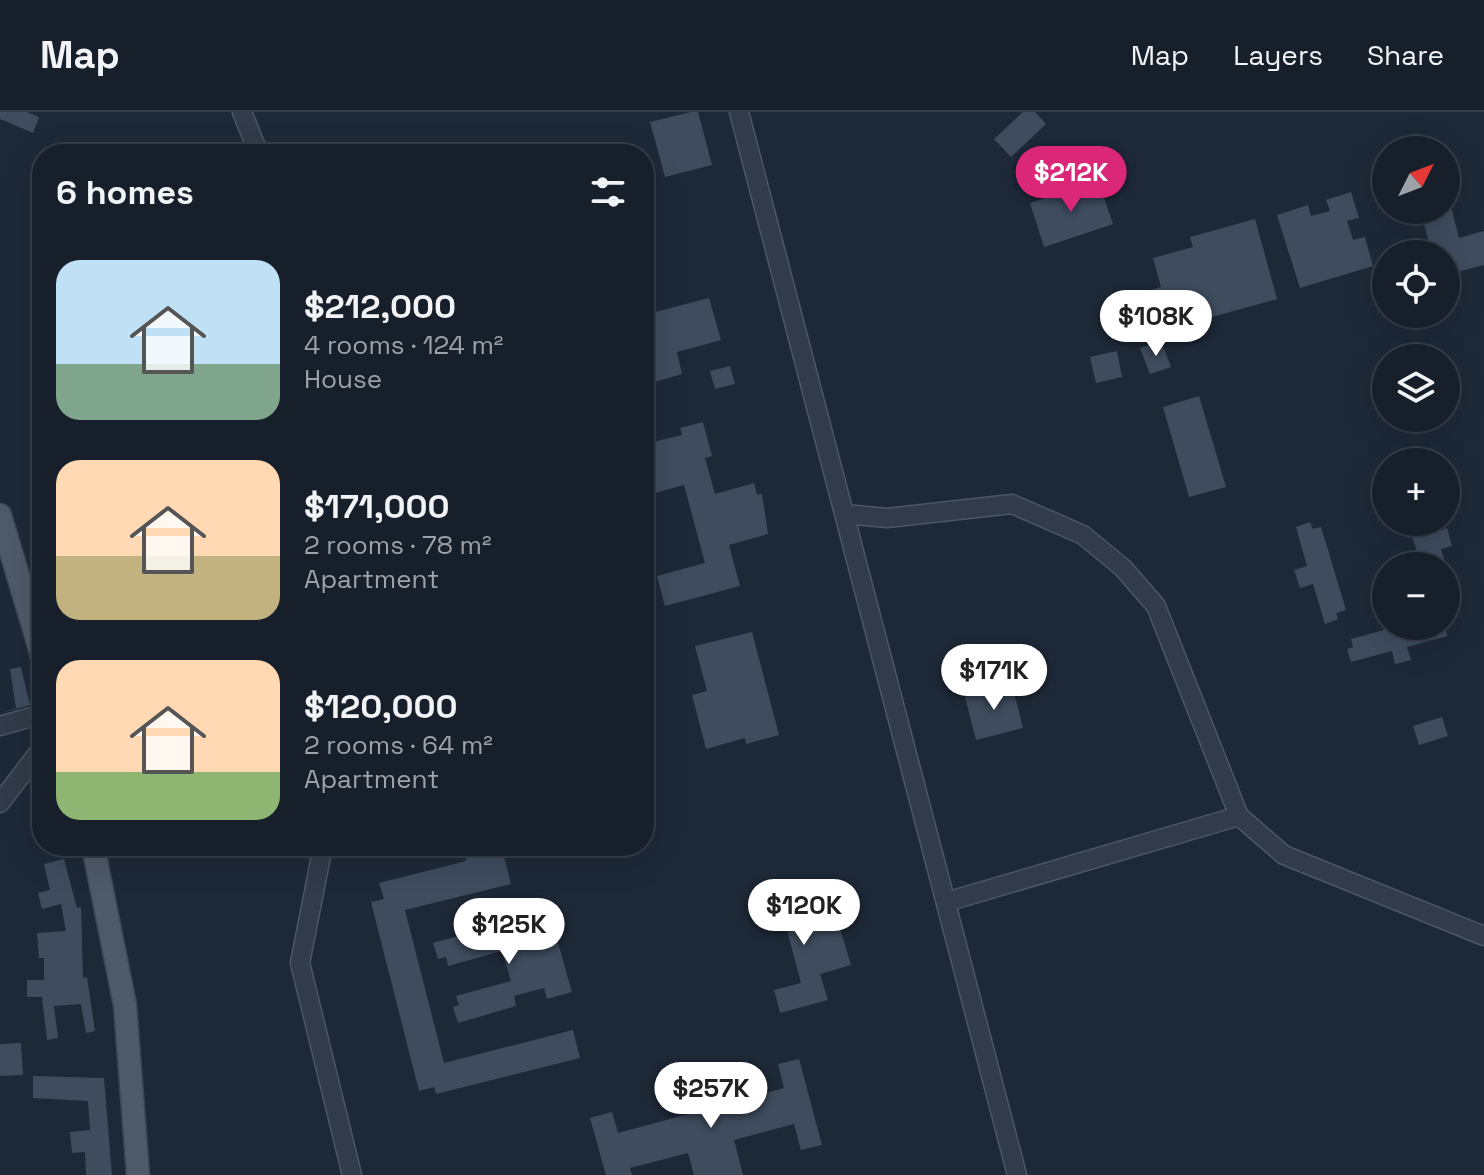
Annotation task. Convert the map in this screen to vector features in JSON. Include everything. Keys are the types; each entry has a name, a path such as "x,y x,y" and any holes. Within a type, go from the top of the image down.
{"main road":[{"path":"0,515 32,622"},
{"path":"95,856 125,1005 138,1175"}],"street":[{"path":"242,112 255,144"},
{"path":"739,112 1017,1175"},
{"path":"845,514 887,518 1012,504 1083,535 1123,568 1156,606 1239,816 1284,855 1484,936"},
{"path":"0,726 32,717"},
{"path":"0,803 32,761"},
{"path":"946,902 1239,816"},
{"path":"321,856 300,963 352,1175"}],"building":[{"path":"0,112 27,112 39,117 33,133 0,119"},
{"path":"698,112 712,165 665,177 650,122"},
{"path":"1023,112 1035,112 1046,124 1011,157 994,139"},
{"path":"1098,180 1113,224 1044,247 1030,203"},
{"path":"1351,192 1359,218 1347,221 1353,240 1365,237 1372,266 1300,288 1277,215 1308,205 1311,216 1330,211 1326,200"},
{"path":"1255,219 1277,299 1212,317 1209,306 1126,325 1119,299 1161,287 1153,258 1193,247 1190,237"},
{"path":"1424,224 1456,224 1459,238 1484,231 1484,265 1460,271 1460,240 1428,240"},
{"path":"709,298 721,340 677,352 682,374 654,382 654,312"},
{"path":"1161,341 1171,367 1150,374 1140,348"},
{"path":"1117,351 1122,377 1096,383 1090,357"},
{"path":"730,366 735,384 715,389 710,371"},
{"path":"1199,396 1226,487 1189,497 1163,407"},
{"path":"703,422 712,456 705,458 715,494 754,483 757,495 762,494 768,534 729,545 740,586 665,606 657,576 705,563 684,485 654,493 654,442 682,435 680,428"},
{"path":"1310,522 1313,529 1321,527 1346,610 1336,613 1338,619 1325,624 1313,584 1300,588 1294,570 1307,566 1296,527"},
{"path":"1412,536 1449,536 1452,546 1441,549 1442,552 1417,552"},
{"path":"752,632 779,735 746,744 745,738 706,749 692,695 707,691 695,646"},
{"path":"1372,633 1372,640 1432,640 1407,647 1411,660 1395,664 1392,651 1351,662 1347,649 1353,647 1351,639"},
{"path":"21,667 30,705 2,713 16,708 10,669"},
{"path":"1012,684 1023,728 976,740 965,697"},
{"path":"1442,717 1448,736 1419,745 1413,726"},
{"path":"465,856 504,856 511,884 405,910 444,1063 573,1030 580,1058 436,1094 434,1087 419,1091 371,902 384,899 379,883 466,861"},
{"path":"64,859 77,908 81,907 83,978 87,977 95,1031 86,1033 81,1004 54,1006 58,1038 47,1040 42,997 27,997 27,980 44,980 44,958 39,958 37,933 66,931 61,904 42,909 38,893 50,890 44,864"},
{"path":"797,887 806,920 835,912 851,965 820,974 828,1000 780,1013 774,990 801,983 783,915 755,923 749,900"},
{"path":"550,915 572,992 547,999 544,988 514,996 516,1006 458,1023 453,1007 459,1005 456,996 511,981 502,951 448,966 446,957 438,959 433,943 487,928 486,924 496,922 501,938 527,930 525,922"},
{"path":"21,1043 23,1075 0,1076 0,1044"},
{"path":"799,1059 822,1145 801,1150 794,1124 734,1140 743,1175 694,1175 688,1153 630,1168 632,1175 606,1175 590,1118 612,1112 618,1133 784,1088 778,1064"},
{"path":"33,1076 104,1078 112,1175 86,1175 85,1152 72,1153 70,1132 90,1130 88,1101 33,1098"}]}
